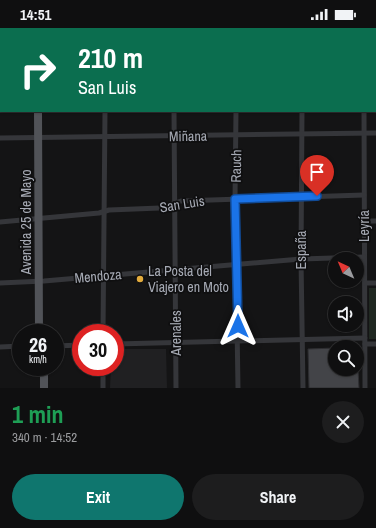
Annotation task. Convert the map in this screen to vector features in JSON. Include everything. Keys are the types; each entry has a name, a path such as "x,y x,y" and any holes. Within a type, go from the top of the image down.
{"main road":[{"name":"Avenida 25 de Mayo","path":"38,112 41,138"},
{"name":"Avenida 25 de Mayo","path":"39,324 41,282 41,138 43,112"},
{"name":"Avenida 25 de Mayo","path":"41,282 43,324"},
{"path":"39,376 39,388"},
{"path":"44,376 44,388"}],"street":[{"path":"104,324 105,112"},
{"name":"Arenales","path":"174,112 176,203 176,388"},
{"name":"Rauch","path":"236,112 235,199 238,388"},
{"name":"España","path":"302,112 301,259 303,388"},
{"name":"Leyría","path":"364,112 364,252"},
{"name":"Miñana","path":"0,138 376,133"},
{"name":"San Luis","path":"0,222 160,208 181,201 364,194"},
{"path":"364,221 376,221"},
{"name":"Leyría","path":"364,257 365,388"},
{"name":"Mendoza","path":"0,283 41,282 103,275 328,258"},
{"path":"365,283 376,283"},
{"path":"124,344 365,338"},
{"path":"365,344 376,344"},
{"path":"0,347 12,346"},
{"path":"103,376 103,388"}],"shaded area":[{"path":"369,288 376,288 376,339 369,339"},
{"path":"124,349 166,349 167,388 110,388 111,376 124,376"}],"building":[{"path":"328,348 328,376 358,376 359,388 309,388 308,349"}],"place":[{"name":"La Posta del Viajero en Moto","path":"140,279"}],"route":[{"path":"238,326 235,199 317,196"}]}
